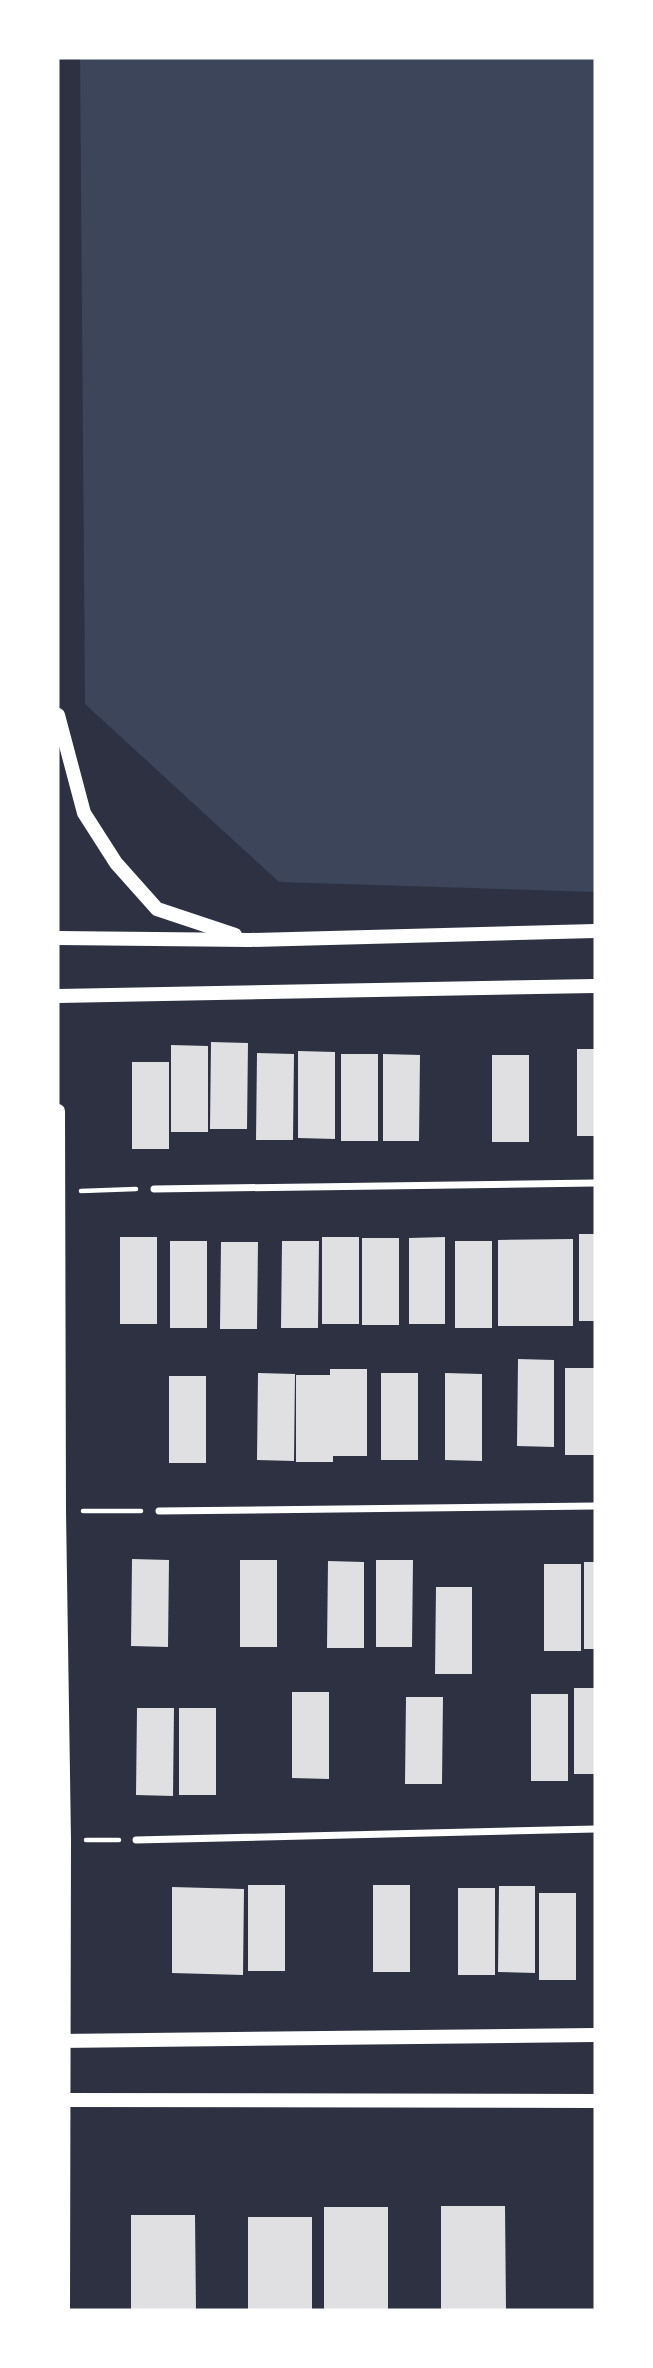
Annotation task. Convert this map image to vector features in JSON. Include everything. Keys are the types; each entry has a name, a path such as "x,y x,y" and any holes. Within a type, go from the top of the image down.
{"main road":[{"path":"58,715 84,813 116,863 157,909 250,940"},
{"path":"58,938 250,940 595,931"},
{"path":"58,996 595,986"},
{"path":"58,1111 59,1511 64,1840 60,2100 63,2310"},
{"path":"61,2041 595,2035"},
{"path":"60,2100 595,2101"}],"street":[{"path":"154,1189 595,1183"},
{"path":"159,1511 595,1506"},
{"path":"136,1840 595,1829"}],"path":[{"path":"58,1192 154,1189"},
{"path":"59,1511 159,1511"},
{"path":"64,1840 136,1840"}],"shaded area":[{"path":"80,58 595,58 595,892 279,882 85,704"}],"building":[{"path":"211,1042 248,1043 247,1129 210,1129"},
{"path":"171,1045 208,1046 208,1132 171,1132"},
{"path":"577,1049 595,1049 595,1136 577,1136"},
{"path":"298,1051 335,1052 335,1139 298,1138"},
{"path":"257,1053 294,1054 293,1140 256,1140"},
{"path":"341,1054 378,1054 378,1141 341,1141"},
{"path":"383,1054 420,1055 419,1141 383,1141"},
{"path":"492,1055 529,1055 529,1142 492,1142"},
{"path":"132,1062 169,1062 169,1149 132,1149"},
{"path":"579,1234 595,1234 595,1321 579,1321"},
{"path":"120,1237 157,1237 157,1324 120,1324"},
{"path":"322,1237 359,1237 359,1324 322,1324"},
{"path":"445,1237 445,1324 409,1324 409,1238"},
{"path":"362,1238 399,1238 399,1325 362,1325"},
{"path":"573,1239 573,1326 498,1326 498,1240"},
{"path":"170,1241 207,1241 207,1328 170,1328"},
{"path":"282,1241 319,1241 318,1328 281,1328"},
{"path":"455,1241 492,1241 492,1328 455,1328"},
{"path":"221,1242 258,1242 257,1329 220,1329"},
{"path":"518,1359 554,1360 554,1447 517,1446"},
{"path":"565,1368 595,1368 595,1455 565,1455"},
{"path":"330,1369 367,1369 367,1456 333,1456 333,1462 296,1462 296,1375 330,1375"},
{"path":"258,1373 295,1374 294,1461 257,1460"},
{"path":"381,1373 418,1373 418,1460 381,1460"},
{"path":"445,1373 482,1374 482,1461 445,1460"},
{"path":"169,1376 206,1376 206,1463 169,1463"},
{"path":"132,1559 169,1560 168,1647 131,1646"},
{"path":"240,1560 277,1560 277,1647 240,1647"},
{"path":"376,1560 413,1560 412,1647 376,1647"},
{"path":"328,1561 364,1562 364,1648 327,1648"},
{"path":"584,1562 595,1562 595,1649 584,1649"},
{"path":"544,1564 581,1564 581,1651 544,1651"},
{"path":"436,1587 472,1587 472,1674 435,1674"},
{"path":"574,1688 595,1688 595,1774 574,1774"},
{"path":"292,1692 329,1692 329,1779 292,1778"},
{"path":"531,1694 568,1694 568,1781 531,1781"},
{"path":"406,1697 443,1697 442,1784 405,1784"},
{"path":"137,1708 174,1708 173,1796 136,1795"},
{"path":"179,1708 216,1708 216,1795 179,1795"},
{"path":"248,1885 285,1885 285,1971 248,1971"},
{"path":"373,1885 410,1885 410,1972 373,1972"},
{"path":"499,1886 535,1886 535,1973 498,1972"},
{"path":"172,1887 244,1889 243,1975 172,1973"},
{"path":"458,1888 495,1888 495,1975 458,1975"},
{"path":"539,1893 576,1893 576,1980 539,1980"},
{"path":"441,2206 505,2206 506,2310 441,2310"},
{"path":"324,2207 388,2207 388,2310 324,2310"},
{"path":"131,2215 195,2215 196,2310 131,2310"},
{"path":"248,2217 312,2217 312,2310 248,2310"}]}
